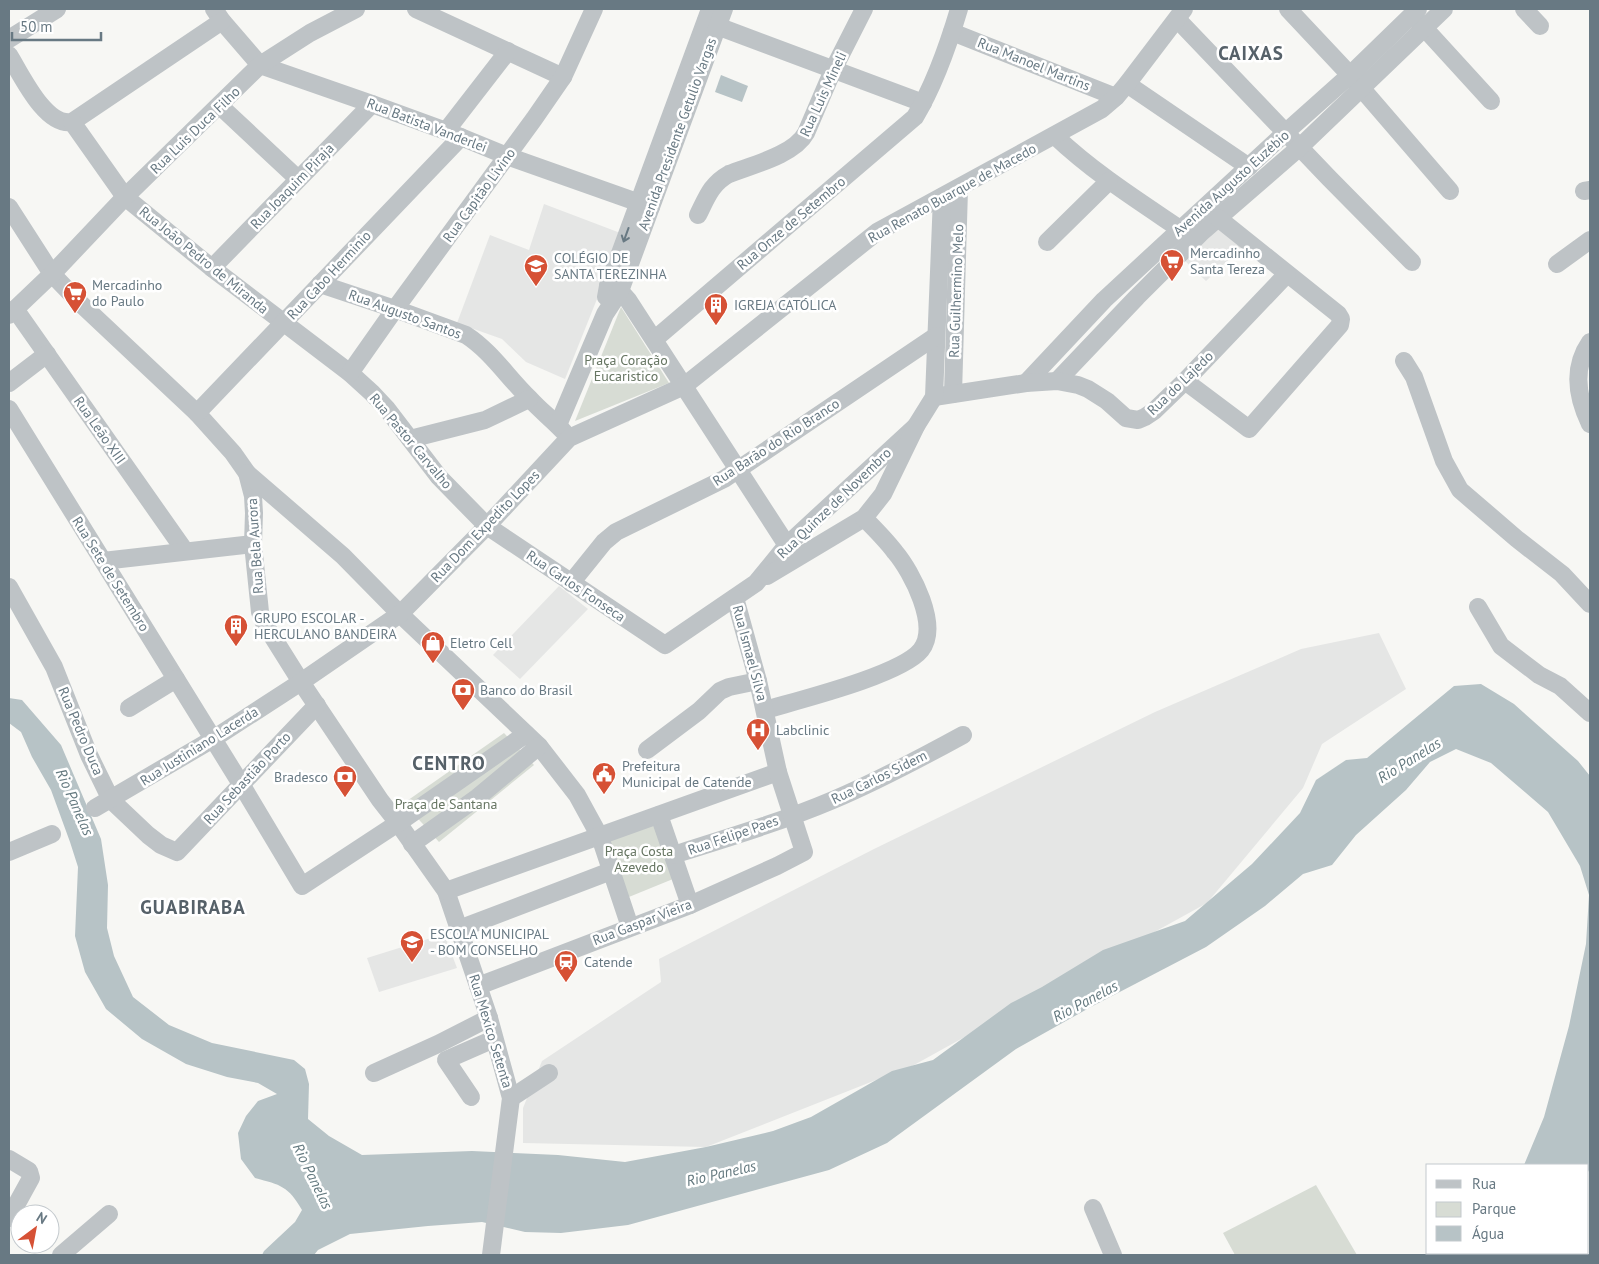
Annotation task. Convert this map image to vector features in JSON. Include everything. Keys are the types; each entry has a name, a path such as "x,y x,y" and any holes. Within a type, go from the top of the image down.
{"street":[{"path":"9,39 57,9"},
{"name":"Rua Luis Duca Filho","path":"12,312 260,65 310,33 356,9"},
{"path":"416,9 563,76"},
{"name":"Rua Capitão Livino","path":"350,373 563,76 594,9"},
{"name":"Avenida Presidente Getulio Vargas","path":"564,432 711,18 724,9"},
{"name":"Rua Luis Mineli","path":"698,215 711,189 721,179 779,154 801,141 833,70 864,9"},
{"name":"Rua Onze de Setembro","path":"654,339 915,117 923,103 952,32 959,9"},
{"path":"1288,9 1350,75 1450,191"},
{"name":"Avenida Augusto Euzébio","path":"1057,381 1137,297 1218,218 1300,147 1444,9"},
{"path":"1524,9 1540,26"},
{"path":"1412,11 1423,28 1491,101"},
{"name":"Avenida Augusto Euzébio","path":"1026,382 1104,300 1350,75 1412,11"},
{"path":"1181,14 1286,132 1412,262"},
{"name":"Rua Renato Buarque de Macedo","path":"564,432 684,386 877,232 1102,109 1122,90 1181,14"},
{"path":"9,54 31,92 44,109 56,119 65,123 72,122 218,15 260,65"},
{"path":"711,18 833,70 923,103"},
{"name":"Rua Manoel Martins","path":"952,32 1122,90 1249,168"},
{"name":"Rua Cabo Herminio","path":"197,413 320,284 454,134 508,51"},
{"name":"Rua Batista Vanderlei","path":"260,65 372,104 507,156 644,205"},
{"name":"Rua Joaquim Piraja","path":"212,268 372,104"},
{"path":"220,106 298,179"},
{"name":"Rua João Pedro de Miranda","path":"72,122 126,197 212,268 284,323"},
{"path":"1055,136 1075,155 1109,181 1180,229"},
{"path":"1047,242 1109,181"},
{"name":"Rua Guilhermino Melo","path":"953,394 959,188"},
{"path":"934,397 942,197"},
{"name":"Rua Bela Aurora","path":"9,207 52,274 80,303 197,413 224,442 247,472 253,496 253,544 260,612 264,623 380,800 446,891"},
{"path":"1184,380 1249,430 1340,325 1341,319 1338,314 1218,218"},
{"path":"1557,264 1590,240"},
{"name":"Rua do Lajedo","path":"934,397 1026,382 1057,381 1088,389 1118,412 1132,420 1145,417 1154,411 1287,274"},
{"name":"Rua Augusto Santos","path":"320,284 454,330 476,342 564,432"},
{"path":"614,288 654,339 792,552"},
{"name":"Rua Leão XIII","path":"12,312 47,354 185,551"},
{"name":"Rua Pastor Carvalho","path":"284,323 350,373 387,408 439,477 487,526"},
{"name":"Rua Barão do Rio Branco","path":"571,583 604,542 616,532 739,470 936,336"},
{"path":"1590,342 1582,357 1578,374 1578,388 1583,409 1590,424"},
{"path":"9,383 47,354"},
{"path":"1404,361 1414,377 1444,461 1460,490 1517,539 1562,574 1590,604"},
{"name":"Rua Quinze de Novembro","path":"792,552 864,518 883,494 916,426 934,397"},
{"path":"410,439 485,420 530,399"},
{"name":"Rua Sete de Setembro","path":"9,409 302,886 398,823"},
{"name":"Rua Quinze de Novembro","path":"665,645 756,583 792,552 916,426"},
{"name":"Rua Dom Expedito Lopes","path":"301,682 400,614 487,526 564,432"},
{"path":"247,472 343,556 400,614 537,745 577,794 600,837 630,927"},
{"path":"765,710 868,678 910,660 921,650 927,638 925,612 909,571 896,552 864,518"},
{"name":"Rua Carlos Fonseca","path":"487,526 665,645"},
{"path":"103,561 253,544"},
{"name":"Rua Pedro Duca","path":"9,587 54,667 90,755 112,800 148,835 161,845 177,852"},
{"name":"Rua Ismael Silva","path":"735,598 758,681 778,772 804,852"},
{"path":"1478,607 1501,646 1538,675 1560,686 1590,713"},
{"path":"129,708 176,679"},
{"path":"647,750 699,711 720,691 729,687 758,681"},
{"name":"Rua Justiniano Lacerda","path":"95,808 112,800 213,739 301,682"},
{"name":"Rua Sebastião Porto","path":"177,852 317,705"},
{"name":"Rua Carlos Sidem","path":"792,815 890,775 963,735"},
{"path":"398,823 537,745"},
{"path":"412,844 478,797 537,745"},
{"path":"446,891 778,772"},
{"path":"659,815 690,905"},
{"name":"Rua Felipe Paes","path":"673,855 792,815"},
{"path":"9,852 52,834"},
{"name":"Rua Gaspar Vieira","path":"478,986 690,905 778,866 804,852"},
{"path":"458,929 611,871"},
{"name":"Rua Mexico Setenta","path":"446,891 489,1018 511,1098 491,1255"},
{"path":"374,1074 489,1018"},
{"path":"471,1097 446,1060 494,1039"},
{"path":"511,1098 550,1073"},
{"path":"9,1159 29,1171 31,1178 9,1218"},
{"path":"1092,1208 1113,1255"},
{"path":"61,1255 109,1214"}],"shaded area":[{"name":"COLÉGIO DE SANTA TEREZINHA","path":"544,204 623,234 565,379 526,362 502,339 457,323 490,235 529,250"},
{"path":"1218,228 1241,248 1206,281 1182,258"},
{"path":"559,586 588,609 520,679 493,655"},
{"path":"1379,633 1406,689 1322,744 1303,788 1207,903 914,1065 706,1147 523,1143 523,1108 542,1061 661,982 659,959 874,849 1155,712 1301,649"},
{"name":"ESCOLA MUNICIPAL - BOM CONSELHO","path":"444,934 457,968 379,992 367,958"}],"green space":[{"name":"Praça Coração Eucaristico","path":"621,307 669,383 575,421"},
{"name":"Praça de Santana","path":"504,733 534,765 439,842 404,803"},
{"name":"Praça Costa Azevedo","path":"656,820 673,879 624,899 604,839"},
{"path":"1316,1185 1357,1255 1235,1255 1223,1233"}],"water":[{"path":"721,75 748,86 742,102 715,92"},
{"name":"Rio Panelas","path":"1481,684 1514,704 1578,761 1590,776 1589,1170 1589,1164 1524,1164 1544,1117 1569,1026 1586,944 1589,895 1580,866 1548,812 1491,763 1456,749 1430,762 1406,790 1356,835 1332,865 1303,874 1265,906 1206,947 1089,1008 1016,1049 887,1143 829,1170 628,1225 561,1233 525,1232 482,1222 428,1226 350,1234 318,1250 314,1255 262,1255 295,1222 302,1210 288,1191 278,1185 255,1178 241,1159 238,1133 246,1116 258,1101 277,1094 258,1083 227,1077 186,1064 142,1039 106,1009 85,972 75,936 78,867 70,842 51,790 32,757 21,732 9,723 9,698 22,700 61,745 101,839 108,885 107,928 114,956 133,997 169,1025 212,1043 294,1060 305,1069 309,1084 308,1119 329,1136 362,1155 472,1151 558,1155 625,1162 706,1147 773,1131 811,1117 892,1071 933,1060 1011,1003 1042,987 1103,950 1185,921 1252,864 1300,813 1316,780 1346,760 1367,758 1454,686"}],"place":[{"name":"Mercadinho Santa Tereza","path":"1172,282"},
{"name":"COLÉGIO DE SANTA TEREZINHA","path":"536,287"},
{"name":"Mercadinho do Paulo","path":"75,314"},
{"name":"IGREJA CATÓLICA","path":"716,326"},
{"name":"GRUPO ESCOLAR - HERCULANO BANDEIRA","path":"236,647"},
{"name":"Eletro Cell","path":"433,664"},
{"name":"Banco do Brasil","path":"463,711"},
{"name":"Labclinic","path":"758,751"},
{"name":"Prefeitura Municipal de Catende","path":"604,795"},
{"name":"Bradesco","path":"345,798"},
{"name":"ESCOLA MUNICIPAL - BOM CONSELHO","path":"412,963"},
{"name":"Catende","path":"566,983"}],"district":[{"name":"CAIXAS","path":"1251,53"},
{"name":"CENTRO","path":"449,763"},
{"name":"GUABIRABA","path":"193,907"}]}
